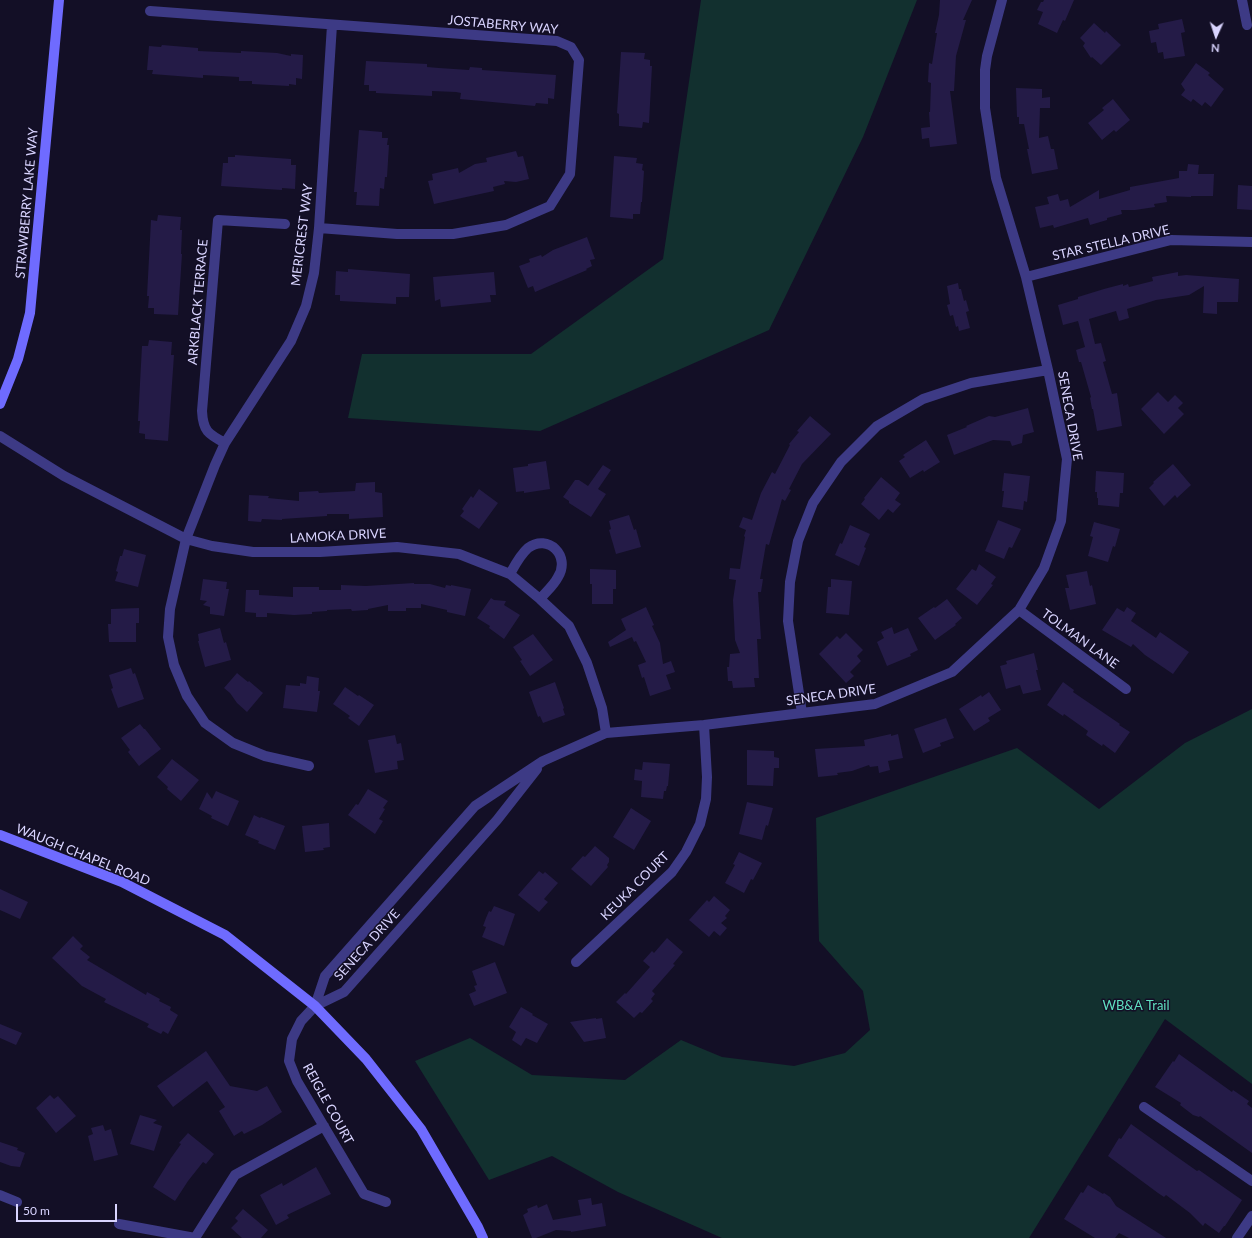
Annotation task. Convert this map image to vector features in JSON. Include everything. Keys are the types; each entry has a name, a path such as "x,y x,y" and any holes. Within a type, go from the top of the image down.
{"main road":[{"name":"STRAWBERRY LAKE WAY","path":"0,404 18,359 30,313 59,0"},
{"name":"WAUGH CHAPEL ROAD","path":"0,835 122,882 225,935 315,1006 366,1059 422,1129 483,1238"}],"street":[{"name":"SENECA DRIVE","path":"315,1006 325,976 475,806 543,761 606,733 704,725 875,704 952,672 1019,610 1044,568 1060,521 1067,459 1026,277 996,178 985,108 985,70 987,56 1002,0"},
{"path":"1242,0 1247,25"},
{"name":"JOSTABERRY WAY","path":"150,11 557,42 571,47 579,60 570,174 550,206 506,225 453,234 397,234 319,228"},
{"name":"MERICREST WAY","path":"309,766 265,756 233,742 205,723 188,696 174,665 168,637 170,609 186,539 212,471 225,443 291,341 306,306 314,273 319,228 332,24"},
{"name":"ARKBLACK TERRACE","path":"225,443 211,436 207,432 202,411 218,220 285,224"},
{"name":"STAR STELLA DRIVE","path":"1026,277 1172,240 1252,242"},
{"path":"802,713 788,621 790,582 798,541 813,503 841,462 877,426 923,399 970,383 1048,370"},
{"name":"LAMOKA DRIVE","path":"0,436 71,479 186,539 212,546 253,552 320,552 397,547 459,554 510,574 569,626 587,663 602,708 606,733"},
{"path":"510,574 521,555 528,548 536,544 544,543 554,546 561,556 562,565 559,577 540,599"},
{"name":"TOLMAN LANE","path":"1019,610 1126,689"},
{"name":"KEUKA COURT","path":"576,962 672,872 686,852 700,824 706,799 707,777 704,725"},
{"name":"SENECA DRIVE","path":"315,1006 344,992 497,820 543,761"},
{"name":"REIGLE COURT","path":"315,1006 301,1021 292,1039 289,1061 297,1081 364,1194 386,1202"},
{"path":"1144,1107 1252,1181"},
{"path":"119,1224 195,1238 235,1174 324,1126"},
{"path":"0,1195 17,1202"},
{"path":"1237,1238 1252,1216"}],"green space":[{"path":"701,0 917,0 863,137 769,330 540,431 348,418 362,354 531,354 663,259"},
{"name":"WB&A Trail","path":"1252,709 1252,1084 1165,1019 1029,1238 722,1238 618,1192 552,1156 489,1180 415,1061 470,1038 532,1075 625,1080 681,1040 722,1057 794,1066 845,1053 870,1030 863,991 819,941 816,818 1017,748 1099,809 1185,743"}],"building":[{"path":"940,0 972,0 963,20 966,20 956,56 954,91 950,91 957,144 930,147 929,138 922,139 921,128 930,127 929,112 931,83 928,82 929,63 932,64"},
{"path":"1044,0 1074,0 1065,21 1063,20 1057,33 1038,24 1043,12 1037,10 1041,2"},
{"path":"1182,19 1185,32 1181,33 1185,56 1164,59 1163,52 1158,53 1156,42 1151,43 1149,31 1159,29 1158,24"},
{"path":"1094,23 1105,33 1106,31 1121,45 1101,65 1092,57 1091,58 1083,46 1085,43 1080,38"},
{"path":"162,45 198,48 198,51 241,53 241,51 277,53 291,56 291,54 303,55 302,79 296,78 296,85 289,84 289,86 252,84 252,81 239,81 239,77 203,75 203,78 152,74 153,70 147,70 149,46 161,47"},
{"path":"621,52 645,53 644,59 650,60 650,66 652,66 649,123 643,122 642,128 619,126 619,114 617,113"},
{"path":"366,61 427,64 427,67 469,70 470,67 482,68 482,70 556,75 554,99 548,98 548,104 536,103 535,106 460,99 461,93 456,92 432,91 432,96 376,93 376,91 369,91 369,85 364,85"},
{"path":"1196,63 1210,73 1208,75 1224,89 1211,107 1205,102 1202,106 1193,99 1191,102 1181,95 1185,90 1181,84"},
{"path":"1016,88 1042,89 1042,98 1050,97 1050,108 1040,108 1039,138 1048,136 1051,149 1054,149 1058,169 1032,174 1024,124 1019,124 1019,117 1017,117"},
{"path":"1113,99 1130,120 1116,132 1114,130 1102,140 1088,123 1104,110 1102,108"},
{"path":"359,130 382,132 382,138 388,138 387,177 385,177 384,189 380,188 379,206 356,205 357,192 354,192"},
{"path":"516,151 518,157 523,156 529,179 516,182 504,181 505,184 493,187 494,191 434,204 428,181 433,180 432,174 458,168 459,173 475,164 487,162 486,158"},
{"path":"235,155 291,159 291,165 296,165 295,189 282,188 282,190 221,186 223,163 228,163 228,157 235,157"},
{"path":"614,156 637,158 636,163 643,164 642,170 644,171 640,214 633,214 633,219 610,217"},
{"path":"1188,164 1199,165 1198,174 1214,174 1213,196 1166,196 1167,202 1154,204 1155,207 1135,210 1121,210 1122,214 1090,225 1088,218 1054,228 1053,225 1040,228 1035,207 1049,204 1047,197 1058,194 1060,201 1068,199 1070,207 1099,190 1099,199 1130,190 1130,187 1179,178 1179,171 1187,171"},
{"path":"1238,185 1252,186 1252,210 1237,209"},
{"path":"158,215 181,217 180,230 182,230 182,254 178,315 154,314 154,308 148,308 149,296 147,296 151,220 157,221"},
{"path":"587,237 595,259 590,260 592,266 586,269 587,270 535,292 533,286 528,288 519,266 530,262 529,259 541,255 542,257 553,250"},
{"path":"348,269 410,274 409,297 396,297 396,304 340,301 340,295 335,295 336,271 348,272"},
{"path":"494,272 496,295 490,295 491,302 441,307 440,299 435,301 433,277"},
{"path":"1178,272 1178,276 1186,275 1239,279 1238,302 1217,302 1217,314 1203,313 1204,286 1189,295 1156,300 1127,309 1129,318 1119,321 1116,311 1089,319 1095,344 1101,343 1106,361 1103,362 1112,394 1117,393 1122,426 1097,431 1091,397 1076,350 1085,347 1078,321 1063,325 1058,305 1104,289 1123,284 1123,286 1128,284 1129,287 1153,281 1152,277"},
{"path":"958,283 959,289 961,289 964,301 966,300 969,311 966,312 970,328 959,331 958,326 956,327 953,315 950,316 947,305 950,304 947,286"},
{"path":"149,340 172,342 171,355 174,355 168,441 145,439 145,434 139,433 140,421 138,421 142,346 148,346"},
{"path":"1158,392 1168,402 1175,395 1183,403 1178,408 1184,414 1164,434 1141,409"},
{"path":"1028,408 1034,432 1023,435 1022,443 1012,446 1010,441 993,440 954,455 947,435 989,416 995,417"},
{"path":"810,416 831,434 802,464 789,489 791,490 785,501 782,499 769,545 766,544 760,579 763,579 761,592 758,592 761,639 757,639 759,678 754,678 755,687 733,688 732,681 728,681 727,667 729,667 730,654 740,653 735,640 733,600 736,580 729,579 730,568 740,569 746,530 739,527 743,517 752,520 761,493 772,472 775,474 790,445 789,444 799,432 797,431"},
{"path":"926,440 940,462 924,472 923,470 910,478 899,461 905,457 903,455"},
{"path":"546,461 550,489 524,493 524,491 516,492 513,468"},
{"path":"1173,464 1191,485 1177,498 1175,495 1164,506 1149,488 1154,483 1153,482"},
{"path":"603,465 611,470 598,489 606,494 591,517 569,503 569,501 563,497 575,480 579,480 588,486"},
{"path":"1096,471 1124,473 1123,493 1120,493 1119,507 1098,505 1097,492 1095,492"},
{"path":"1004,473 1030,476 1027,502 1024,501 1023,510 1002,507"},
{"path":"881,477 900,493 895,500 901,504 893,513 888,509 879,520 861,504"},
{"path":"375,482 375,492 382,493 383,517 349,519 349,514 327,514 327,516 282,520 262,519 261,522 248,521 249,495 269,496 268,498 299,501 299,492 318,491 319,493 355,491 356,483"},
{"path":"479,489 498,503 479,529 460,516 464,511 462,509 471,496 473,498"},
{"path":"629,515 634,530 636,529 641,547 616,554 609,530 611,529 609,521"},
{"path":"998,520 1021,529 1012,548 1009,547 1004,559 985,551"},
{"path":"1094,522 1120,529 1115,547 1113,546 1108,562 1088,556 1093,537 1090,536"},
{"path":"850,525 870,534 864,547 866,548 859,566 835,555 840,543 842,544"},
{"path":"124,549 146,555 138,587 115,581 120,556 122,556"},
{"path":"979,564 996,577 991,584 993,585 977,605 956,589 972,569 976,571"},
{"path":"590,569 616,570 616,589 613,589 613,604 592,604"},
{"path":"1087,571 1096,604 1070,610 1065,588 1069,588 1066,575"},
{"path":"203,579 227,582 226,589 229,589 224,616 210,614 210,607 203,605 207,601 200,600"},
{"path":"831,579 852,581 849,615 826,613 828,587 831,587"},
{"path":"414,583 430,584 445,588 446,585 451,585 471,589 465,616 421,604 421,608 406,608 406,611 388,611 388,605 368,610 327,610 312,612 312,614 294,615 267,613 267,617 256,617 256,613 245,612 246,590 259,590 259,595 293,597 293,587 319,587 319,590 341,590 341,585 366,586"},
{"path":"491,598 494,600 506,601 504,605 520,615 504,639 489,628 490,626 477,618"},
{"path":"947,599 962,618 955,624 956,625 935,640 918,618"},
{"path":"646,607 654,625 652,626 660,643 663,664 671,661 675,672 666,675 671,689 650,696 644,677 642,678 638,665 646,662 636,641 634,642 632,637 610,647 608,642 626,630 621,619"},
{"path":"1127,607 1136,613 1131,621 1156,638 1160,632 1189,652 1173,674 1145,655 1133,644 1131,647 1102,630 1117,608 1124,612"},
{"path":"139,608 139,623 136,623 136,642 109,642 108,624 111,624 111,609"},
{"path":"892,627 894,634 908,628 918,650 910,654 911,656 887,666 877,642 884,638 881,632"},
{"path":"220,628 231,660 205,667 198,641 198,634"},
{"path":"846,633 863,650 857,656 861,661 850,672 854,676 846,683 819,654 837,636 840,639"},
{"path":"533,634 553,660 530,676 513,647"},
{"path":"1034,653 1041,690 1023,694 1020,685 1006,689 1000,666 1007,664 1006,661"},
{"path":"131,668 133,674 135,673 144,699 118,708 111,689 113,688 109,675"},
{"path":"237,673 263,693 247,712 224,688"},
{"path":"307,676 319,678 318,691 320,691 317,712 283,708 286,685 300,686 300,683 306,684"},
{"path":"555,682 565,715 543,723 540,716 538,717 529,692"},
{"path":"1063,682 1074,690 1073,692 1130,732 1115,753 1103,744 1102,746 1086,735 1088,731 1064,714 1063,716 1047,705"},
{"path":"345,687 374,705 359,726 348,718 350,716 333,704"},
{"path":"989,692 1001,710 988,718 990,721 974,731 959,709 981,695 982,697"},
{"path":"946,718 954,738 940,743 941,746 923,753 914,729"},
{"path":"140,724 161,749 139,766 128,752 130,750 121,738"},
{"path":"891,734 891,736 898,734 903,758 888,761 890,770 879,773 878,766 870,767 869,765 852,771 837,773 838,775 818,777 815,749 865,746 864,740"},
{"path":"395,735 397,744 401,743 404,760 397,761 398,769 375,773 368,740"},
{"path":"747,750 774,751 774,757 779,758 779,768 774,768 773,786 747,785"},
{"path":"172,759 199,780 181,801 167,789 168,787 157,777"},
{"path":"643,762 670,764 668,786 666,791 664,791 663,799 641,797 642,781 634,780 635,769 642,770"},
{"path":"368,789 388,801 383,808 385,809 379,819 383,821 375,834 348,815 356,804 358,805"},
{"path":"216,791 239,801 228,826 211,818 212,816 199,809 207,792 212,799"},
{"path":"747,802 773,808 762,840 739,834"},
{"path":"631,808 651,821 634,850 613,837"},
{"path":"254,815 285,826 275,850 258,843 259,841 245,835"},
{"path":"329,823 330,847 323,848 324,850 305,852 302,826"},
{"path":"595,846 609,858 609,862 607,865 608,867 591,886 571,869"},
{"path":"739,852 762,863 753,880 751,879 744,893 725,883 735,865 733,864"},
{"path":"539,871 543,874 545,872 558,883 544,899 548,902 539,912 518,895"},
{"path":"0,889 28,902 20,919 0,910"},
{"path":"714,896 730,910 725,916 727,918 721,923 727,928 720,936 714,931 709,937 689,920 707,900 709,902"},
{"path":"494,906 515,914 504,946 482,937 486,927 483,926 486,918 489,911 491,912"},
{"path":"73,936 83,946 80,949 90,957 87,960 146,995 147,992 160,999 159,1001 171,1007 170,1010 178,1015 168,1034 163,1031 161,1034 147,1027 149,1024 104,1002 106,999 82,986 52,958"},
{"path":"667,938 683,952 673,964 675,965 652,991 655,994 651,999 653,1001 642,1013 640,1012 634,1018 616,1002 625,993 626,994 650,967 643,961 652,951 654,953"},
{"path":"495,962 507,993 474,1006 469,994 476,991 474,986 477,985 472,971"},
{"path":"521,1007 548,1024 537,1043 526,1038 521,1046 512,1040 516,1032 509,1027"},
{"path":"602,1018 606,1038 584,1042 570,1022"},
{"path":"0,1024 22,1033 16,1045 0,1038"},
{"path":"206,1051 230,1086 257,1091 267,1086 282,1112 262,1125 244,1134 242,1131 234,1136 219,1111 225,1107 207,1081 173,1107 157,1086"},
{"path":"1179,1054 1232,1092 1233,1090 1249,1101 1247,1104 1252,1108 1252,1153 1200,1116 1193,1115 1180,1105 1181,1103 1155,1087"},
{"path":"50,1095 54,1099 58,1096 76,1116 56,1133 36,1108"},
{"path":"140,1115 157,1120 153,1123 162,1126 154,1151 130,1144"},
{"path":"1131,1124 1197,1171 1199,1170 1242,1200 1219,1233 1205,1223 1203,1226 1190,1213 1166,1195 1164,1197 1158,1193 1108,1156 1119,1138 1121,1139"},
{"path":"103,1125 105,1131 111,1129 118,1155 94,1161 88,1136 93,1134 91,1128"},
{"path":"188,1133 214,1154 206,1164 203,1162 175,1201 153,1187 181,1144 179,1143"},
{"path":"0,1142 18,1148 17,1150 25,1153 20,1167 11,1166 0,1162"},
{"path":"316,1167 331,1194 287,1215 289,1218 276,1225 260,1195 282,1183 283,1186"},
{"path":"1088,1185 1110,1197 1116,1206 1166,1238 1129,1238 1119,1233 1115,1238 1095,1238 1064,1219 1081,1192 1083,1193"},
{"path":"591,1198 592,1205 602,1203 606,1226 571,1232 556,1230 536,1238 532,1238 523,1215 528,1212 527,1209 537,1205 538,1208 547,1204 553,1220 581,1215 578,1200"},
{"path":"243,1209 268,1230 261,1238 242,1238 231,1228 238,1221 235,1218"}]}
